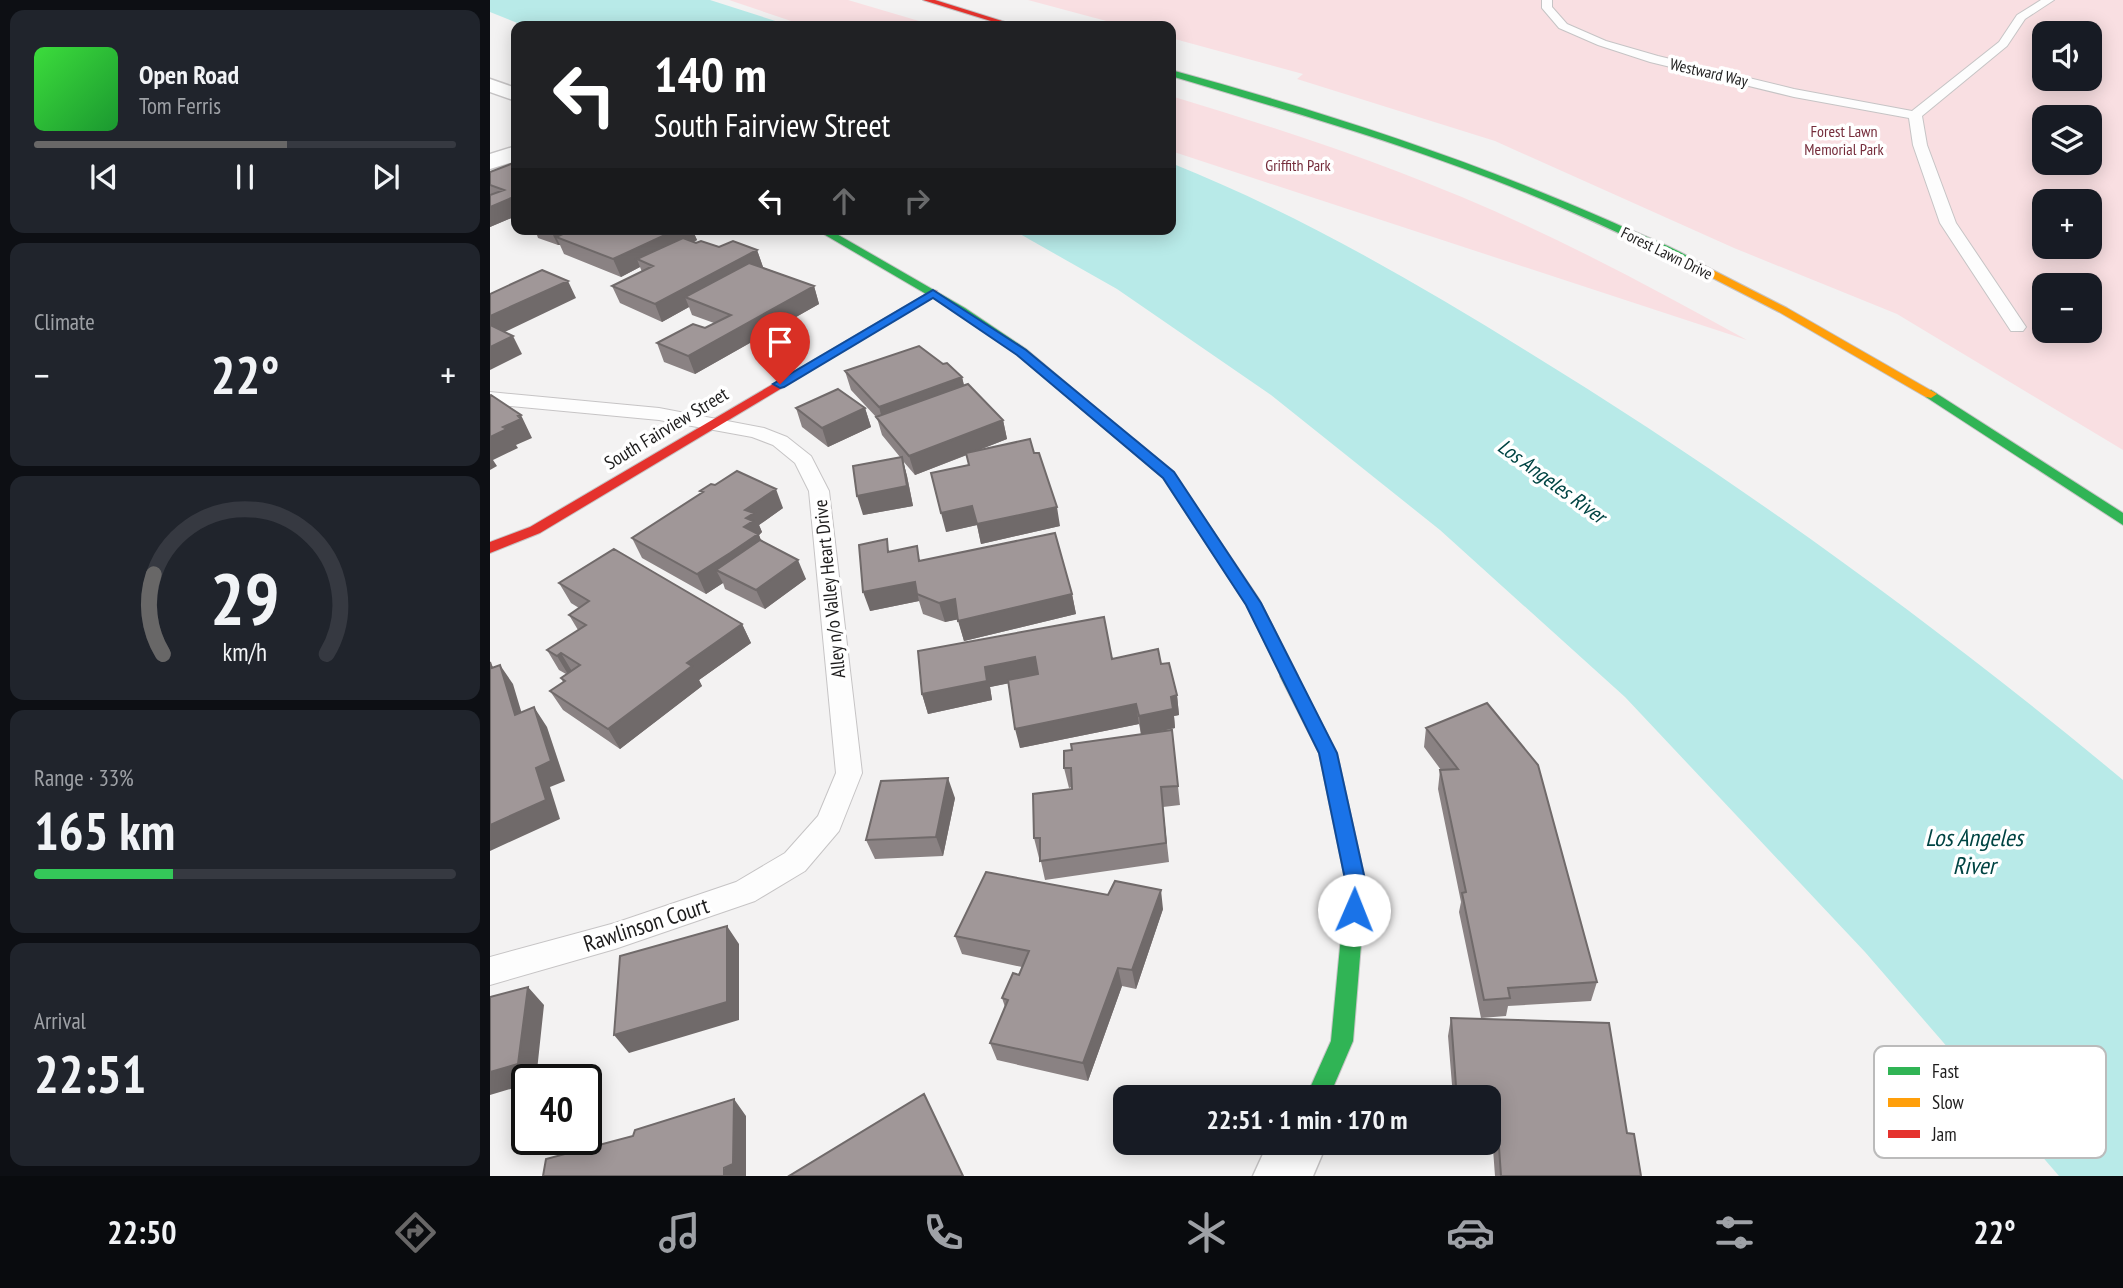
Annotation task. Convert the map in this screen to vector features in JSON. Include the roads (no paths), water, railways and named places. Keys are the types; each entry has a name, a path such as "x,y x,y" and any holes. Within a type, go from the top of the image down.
{"street":[{"path":"927,0 997,21"},
{"name":"Forest Lawn Drive","path":"1176,75 1428,151 1569,206 1741,288 1861,354 2044,464 2123,520"},
{"path":"490,85 511,92"},
{"path":"490,162 511,155"},
{"path":"831,235 933,293 1022,352 1168,475 1253,603 1328,753 1356,884 1342,1041 1323,1085"},
{"name":"South Fairview Street","path":"490,548 534,530 717,423 885,319 933,293"},
{"path":"1283,1176 1293,1155"}],"lane":[{"name":"Westward Way","path":"1547,0 1547,8 1563,26 1602,43 1654,59 1891,113 1915,116"},
{"path":"2017,327 1948,223 1920,145 1915,116 2003,44 2021,17 2049,0"},
{"name":"Alley n/o Valley Heart Drive","path":"490,398 659,414 717,423 757,432 780,441 804,460 819,491 849,773 829,823 795,862"},
{"name":"Rawlinson Court","path":"490,971 615,936 745,892 795,862"}],"water":[{"path":"490,0 710,0 775,21 512,21 490,12"},
{"name":"Los Angeles River","path":"1176,165 1262,203 1396,273 1680,449 1832,554 1906,609 2123,780 2123,1176 2059,1176 2043,1158 2106,1158 2106,1046 1946,1046 1865,952 1625,697 1440,530 1271,395 1117,289 1022,235 1176,235"}],"park label":[{"name":"Forest Lawn Memorial Park","path":"1844,140"},
{"name":"Griffith Park","path":"1298,165"}]}
